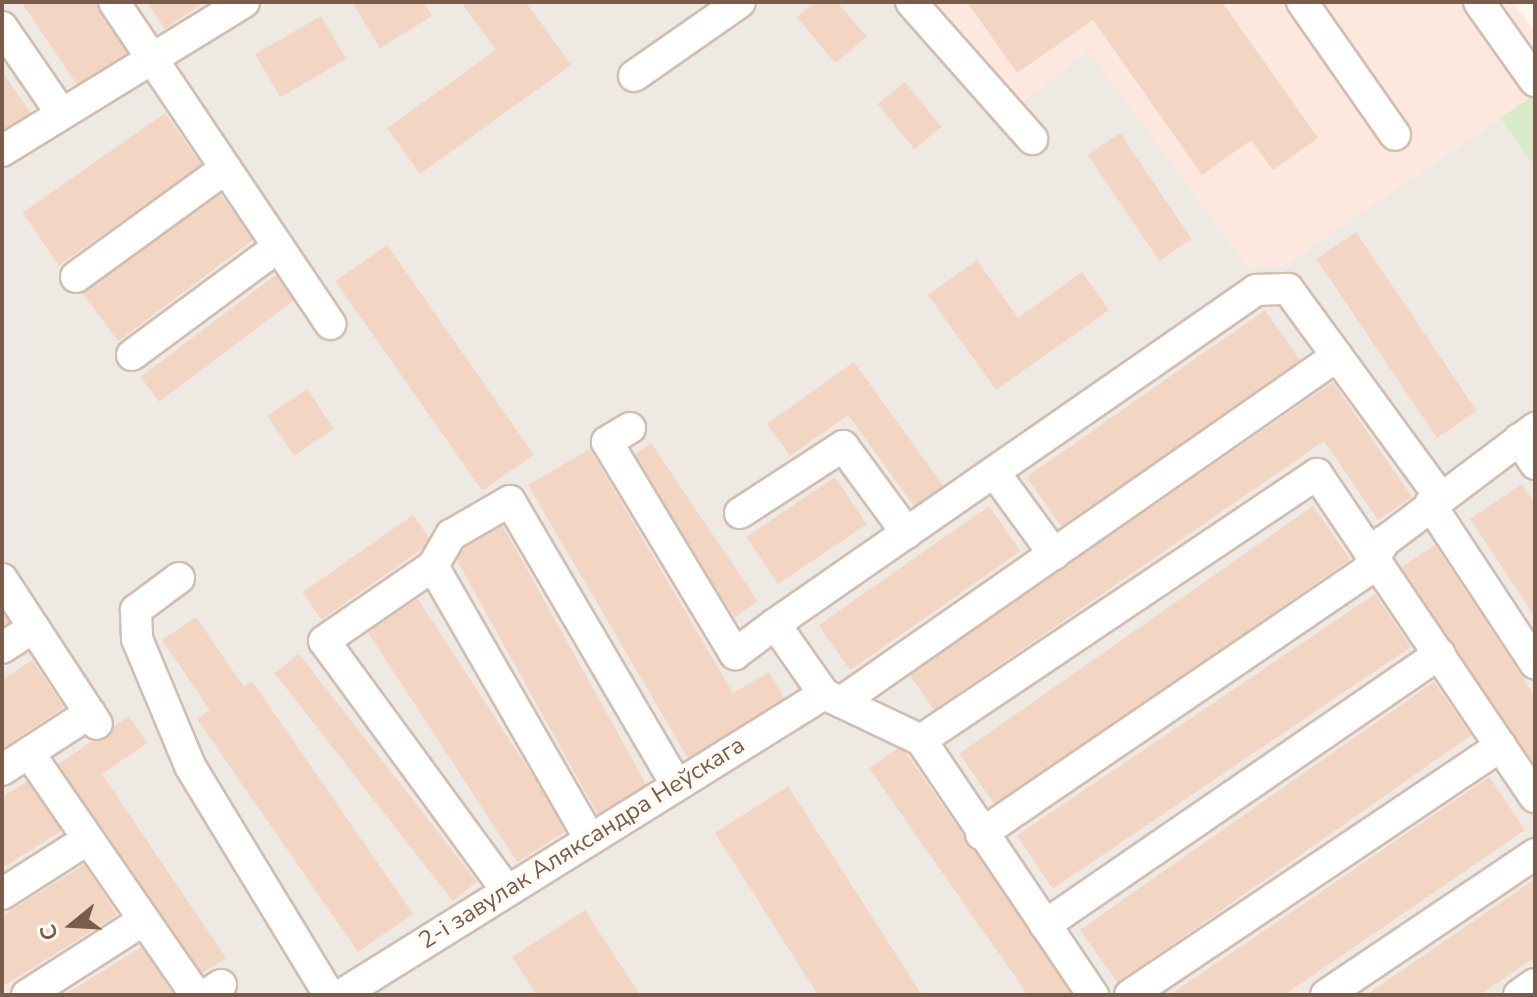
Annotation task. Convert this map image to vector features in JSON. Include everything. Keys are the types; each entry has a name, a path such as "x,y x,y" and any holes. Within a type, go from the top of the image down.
{"street":[{"path":"114,2 330,324"},
{"path":"634,76 740,2"},
{"path":"911,2 1032,139"},
{"path":"1302,2 1395,135"},
{"path":"1479,2 1535,81"},
{"path":"2,151 241,3"},
{"path":"2,27 61,113"},
{"path":"76,277 226,168"},
{"path":"132,355 278,247"},
{"path":"630,428 607,442 735,654 1256,290 1288,289 1435,501 1535,663"},
{"name":"2-і завулак Аляксандра Неўскага","path":"341,995 505,888 676,784 832,698 1054,554 1337,356"},
{"path":"981,834 1366,571 1385,541 1435,501 1530,444"},
{"path":"740,513 843,446 907,533"},
{"path":"994,472 1054,554"},
{"path":"921,740 1317,474 1535,797"},
{"path":"505,888 324,641 433,566 451,535 510,501 676,784"},
{"path":"433,566 589,837"},
{"path":"179,578 136,610 137,639 190,766 329,995"},
{"path":"2,579 94,718 2,770"},
{"path":"775,624 832,698 921,740 981,834 1093,995"},
{"path":"2,648 34,627"},
{"path":"1045,925 1440,654"},
{"path":"1130,995 1501,746"},
{"path":"29,753 144,920 208,992"},
{"path":"2,894 88,839"},
{"path":"1326,995 1535,854"},
{"path":"27,995 144,920"},
{"path":"1519,995 1535,984"}],"shaded area":[{"path":"2,2 923,2 1011,112 1087,51 1250,269 1285,265 1500,118 1535,167 1535,995 2,995"},
{"path":"923,2 1513,2 1535,33 1535,94 1285,265 1250,269 1087,52 1011,112"}],"green space":[{"path":"1535,94 1535,167 1500,118"}],"building":[{"path":"21,2 94,2 129,53 79,87"},
{"path":"147,2 204,2 165,29"},
{"path":"352,2 424,2 432,16 380,48"},
{"path":"461,2 526,2 571,65 420,174 387,128 496,50"},
{"path":"816,2 837,2 867,37 835,63 797,17"},
{"path":"967,2 1222,2 1318,138 1273,170 1251,140 1202,175 1093,20 1017,73"},
{"path":"321,16 346,59 280,97 255,54"},
{"path":"2,71 34,118 2,140"},
{"path":"905,82 942,127 914,149 878,104"},
{"path":"165,113 202,165 59,265 22,213"},
{"path":"1120,133 1192,239 1159,261 1088,155"},
{"path":"218,191 254,239 118,341 82,293"},
{"path":"1356,232 1477,411 1437,438 1316,259"},
{"path":"387,245 534,455 482,491 335,281"},
{"path":"977,260 1018,318 1082,272 1109,310 996,390 928,295"},
{"path":"277,274 296,299 159,402 140,377"},
{"path":"1265,310 1302,363 1064,530 1027,477"},
{"path":"854,362 944,487 915,507 848,415 790,456 767,424"},
{"path":"1333,382 1412,497 1378,520 1324,441 934,710 909,674"},
{"path":"307,389 334,429 294,456 267,416"},
{"path":"651,443 758,601 735,617 628,459"},
{"path":"590,449 733,693 769,672 787,703 689,760 528,485"},
{"path":"835,477 867,524 778,584 746,537"},
{"path":"1522,484 1535,504 1535,617 1470,519"},
{"path":"989,506 1021,551 850,670 819,625"},
{"path":"1313,506 1350,559 996,807 959,754"},
{"path":"413,515 432,542 321,619 302,592"},
{"path":"503,526 648,788 598,815 453,554"},
{"path":"1435,545 1535,696 1535,772 1400,568"},
{"path":"1375,594 1411,647 1053,889 1017,836"},
{"path":"418,599 568,830 517,862 368,632"},
{"path":"2,605 16,626 2,635"},
{"path":"196,617 244,687 252,681 413,914 358,952 197,719 210,710 162,640"},
{"path":"299,654 477,882 452,901 275,673"},
{"path":"32,660 64,707 2,749 2,680"},
{"path":"1434,682 1471,735 1117,983 1080,930"},
{"path":"129,716 147,743 102,774 226,958 198,976 57,765"},
{"path":"901,746 1075,995 1028,995 869,768"},
{"path":"1489,777 1525,830 1284,995 1170,995"},
{"path":"31,779 63,830 2,868 2,797"},
{"path":"788,786 922,995 818,995 715,833"},
{"path":"85,864 117,915 2,987 2,916"},
{"path":"1535,879 1535,957 1480,995 1366,995"},
{"path":"585,910 640,995 537,995 512,957"},
{"path":"143,946 173,995 64,995"}]}
